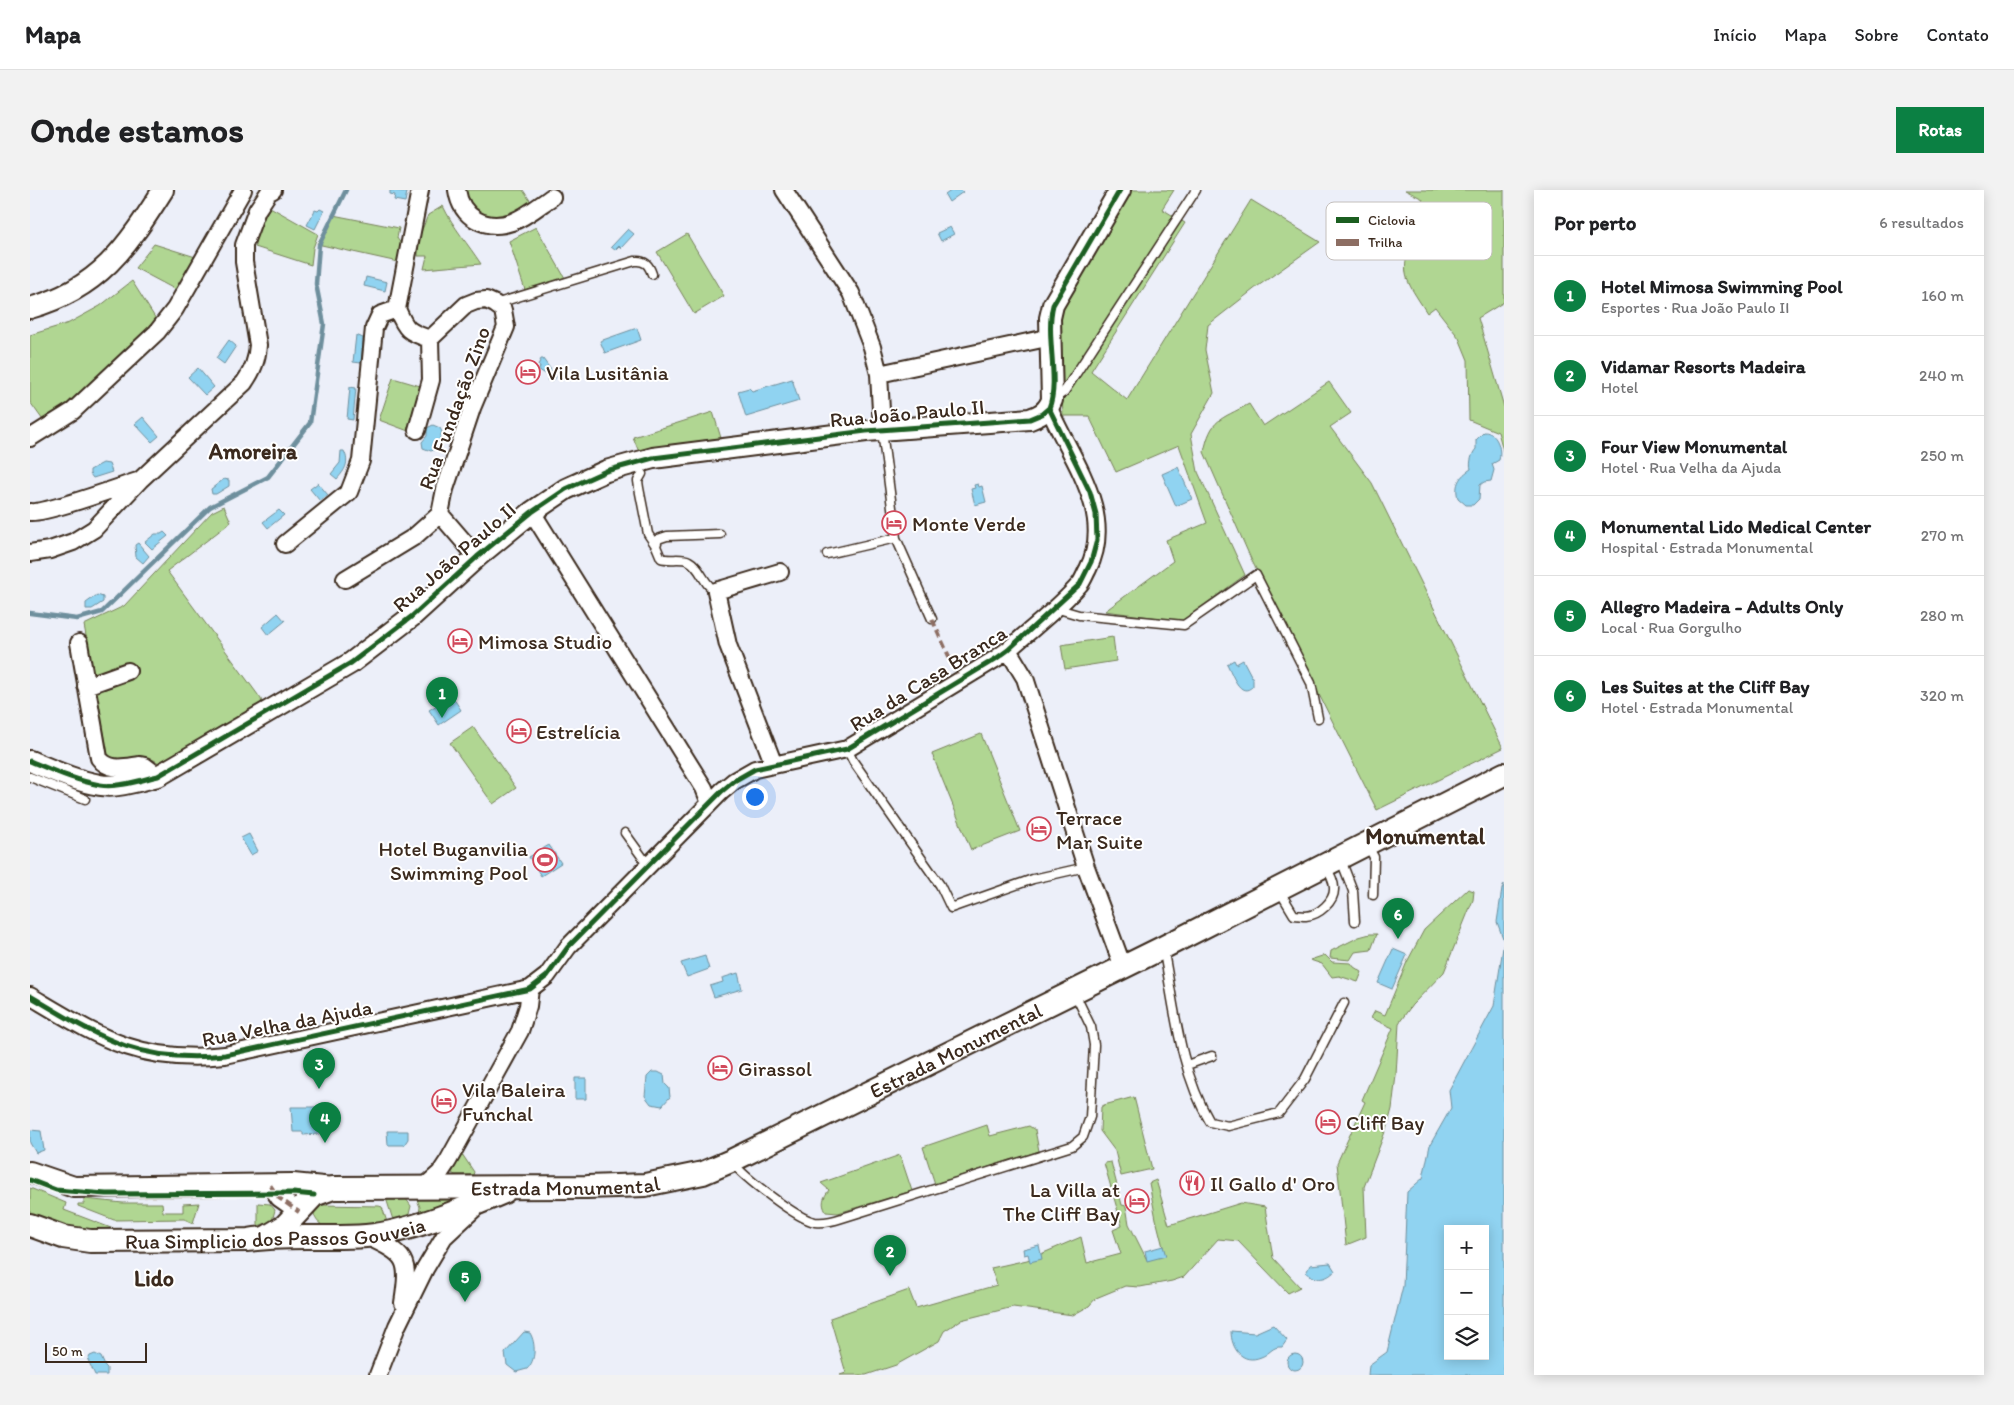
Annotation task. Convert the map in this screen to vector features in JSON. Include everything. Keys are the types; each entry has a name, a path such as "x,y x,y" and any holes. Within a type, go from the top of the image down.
{"main road":[{"name":"Estrada Monumental","path":"267,1238 285,1226 314,1195 334,1188 514,1188 645,1185 703,1173 732,1161 1124,967 1504,774"},
{"name":"Estrada Monumental","path":"372,1188 382,1191 405,1192 411,1196 415,1201 417,1209 407,1228"},
{"name":"Rua Simplicio dos Passos Gouveia","path":"35,1230 62,1238 90,1241 248,1240 316,1236 366,1236 407,1228 514,1188"},
{"path":"299,1212 308,1228 316,1236"}],"street":[{"path":"30,308 64,296 92,280 126,246 163,190"},
{"path":"30,438 73,411 157,332 175,309 243,190"},
{"path":"30,553 50,550 73,542 94,529 140,480 244,383 253,370 257,358 258,345 244,262 244,245 257,210 269,192 273,190"},
{"path":"417,430 431,380 430,339 410,333 397,309 420,190"},
{"path":"457,190 463,208 469,216 478,222 491,226 512,222 552,197"},
{"path":"784,190 851,293 872,347 879,374 882,430"},
{"name":"Rua da Casa Branca","path":"530,989 547,976 568,947 722,791 745,774 774,765 847,749 1008,650 1080,584 1092,562 1098,527 1090,492 1050,404 1050,318 1053,305 1119,191"},
{"name":"Rua Fundação Zino","path":"430,339 466,305 476,301 486,300 503,310 506,327 472,408 445,488 440,514 478,556"},
{"path":"285,544 349,492 362,461 374,328 380,315 397,309"},
{"path":"879,374 1042,339 1050,335"},
{"name":"Rua João Paulo II","path":"30,761 102,786 132,783 158,776 358,658 532,512 566,489 606,470 652,458 882,430 1030,419 1042,414 1050,404"},
{"path":"30,512 53,508 140,480"},
{"path":"532,512 704,788 710,803"},
{"path":"346,579 414,537 440,514"},
{"path":"774,765 728,645 716,590 780,572"},
{"path":"79,643 99,758 103,765 110,768 145,766 158,776"},
{"path":"1008,650 1025,678 1086,867 1124,967"},
{"path":"86,686 128,671"},
{"path":"423,1188 440,1173 448,1162 520,1031 528,1006 530,989"},
{"name":"Rua Velha da Ajuda","path":"30,996 98,1036 116,1044 154,1054 193,1058 225,1055 530,989"},
{"name":"Estrada Monumental","path":"30,1172 74,1187 270,1184 312,1185 334,1188"},
{"path":"270,1184 279,1198 299,1212"},
{"path":"378,1375 385,1352 401,1318 444,1236 480,1202"},
{"path":"366,1236 399,1253 406,1265 407,1275 401,1318"}],"lane":[{"path":"1050,404 1064,392 1196,190"},
{"path":"495,304 635,261 644,262 650,267 652,274"},
{"path":"882,430 896,538 932,619"},
{"path":"642,474 638,481 648,534 661,558 687,560 697,566 711,589 716,590"},
{"path":"656,546 658,539 667,536 720,534"},
{"path":"827,554 896,538"},
{"path":"1055,608 1080,615 1184,625 1256,575 1311,683 1318,718"},
{"path":"847,749 853,761 940,885 951,908 1033,879 1086,867"},
{"path":"30,777 84,798"},
{"path":"625,834 643,858 650,864"},
{"path":"1366,844 1374,857 1373,895"},
{"path":"1278,889 1294,915 1306,916 1313,914 1330,902 1334,894 1332,861"},
{"path":"1332,861 1353,891 1355,921"},
{"path":"1162,948 1180,1047 1202,1108 1210,1122 1228,1126 1279,1113 1305,1079 1344,1003"},
{"path":"732,1161 747,1177 800,1216 814,1222 823,1222 842,1218 1076,1143 1085,1132 1090,1117 1093,1039 1091,1027 1074,991"},
{"path":"1187,1065 1212,1056"}],"green space":[{"path":"463,190 523,190 531,202 507,216 492,219 478,215 469,206"},
{"path":"1132,190 1174,190 1162,209 1185,223 1091,371 1127,400 1251,200 1320,242 1258,286 1208,325 1205,350 1214,393 1191,434 1198,472 1245,575 1182,621 1105,611 1173,561 1166,540 1207,523 1179,445 1116,472 1089,416 1063,416 1058,309"},
{"path":"1405,190 1504,190 1504,302 1478,318 1504,407 1504,454 1498,432 1469,420 1468,360 1459,338 1435,307 1427,313 1409,283 1405,267 1406,260 1492,260 1492,202 1421,202 1423,199"},
{"path":"443,206 481,264 424,269 427,256 418,256 419,237 428,215"},
{"path":"270,207 318,234 313,248 311,265 255,247 256,233"},
{"path":"333,215 399,228 397,238 401,244 398,262 317,244"},
{"path":"536,227 565,278 525,290 509,241"},
{"path":"687,234 724,296 694,314 657,252"},
{"path":"154,244 202,259 180,292 135,268"},
{"path":"132,281 159,324 104,375 45,423 30,402 30,335 69,323 100,306"},
{"path":"393,378 427,388 411,432 379,420"},
{"path":"1329,382 1351,413 1330,427 1372,483 1503,748 1377,810 1251,559 1204,452 1210,432 1218,421 1224,417 1249,404 1263,426"},
{"path":"713,412 721,438 669,445 639,452 633,437"},
{"path":"224,506 231,522 167,571 261,699 262,704 159,763 154,760 132,763 109,760 84,625 124,606 212,512"},
{"path":"1113,637 1116,661 1065,669 1061,645"},
{"path":"473,727 516,788 493,804 450,743"},
{"path":"981,734 1020,831 971,850 932,754"},
{"path":"1468,889 1474,891 1473,900 1444,972 1412,1005 1399,1023 1392,1109 1364,1187 1366,1237 1346,1245 1337,1163 1365,1102 1362,1100 1393,1028 1371,1018 1375,1011 1385,1015 1407,962 1424,930"},
{"path":"1377,934 1371,950 1355,952 1350,960 1330,958 1331,951 1359,937"},
{"path":"1325,955 1332,962 1351,963 1362,972 1358,982 1339,976 1332,977 1322,964 1310,960"},
{"path":"1134,1097 1152,1169 1121,1176 1115,1151 1100,1131 1101,1107"},
{"path":"987,1125 990,1136 1029,1126 1035,1130 1039,1151 935,1184 923,1147"},
{"path":"462,1154 474,1172 473,1175 455,1175 452,1173"},
{"path":"900,1155 912,1191 838,1213 826,1212 823,1201 829,1190 821,1183"},
{"path":"1111,1162 1122,1205 1126,1206 1129,1224 1147,1260 1165,1255 1149,1183 1156,1180 1169,1225 1241,1203 1265,1207 1273,1258 1300,1287 1288,1293 1238,1241 1218,1239 1184,1277 1140,1287 1125,1286 1096,1298 1089,1306 1073,1315 1013,1307 961,1320 944,1331 939,1341 896,1365 866,1375 840,1375 846,1373 830,1318 909,1290 916,1308 997,1285 991,1268 1027,1260 1081,1237 1087,1263 1121,1254 1113,1230 1122,1226 1104,1163"},
{"path":"30,1188 66,1203 64,1210 111,1228 111,1233 65,1230 30,1217"},
{"path":"385,1195 406,1199 411,1206 408,1218 394,1223"},
{"path":"470,1195 419,1214 420,1207 416,1197"},
{"path":"84,1199 123,1203 162,1203 163,1212 183,1212 183,1204 199,1203 193,1223 184,1219 114,1220 78,1206 78,1204 84,1204"},
{"path":"258,1203 270,1204 275,1210 272,1221 258,1226"},
{"path":"320,1205 379,1206 382,1207 387,1222 348,1228 327,1227 319,1223 314,1216 314,1210"}],"water":[{"path":"390,190 407,192 405,202 394,200 395,195 390,194"},
{"path":"952,190 961,190 963,192 949,202 945,195"},
{"path":"320,209 324,211 315,229 307,225 315,210 318,211"},
{"path":"950,227 954,234 941,241 937,233"},
{"path":"628,229 634,234 621,248 619,246 615,250 611,247"},
{"path":"366,277 387,282 385,291 364,286"},
{"path":"637,328 641,340 605,353 600,341"},
{"path":"356,335 363,338 361,363 353,362"},
{"path":"229,340 236,346 224,364 216,358"},
{"path":"541,359 543,359 556,377 552,382 547,380 549,376 539,370 540,366 538,365"},
{"path":"198,368 214,387 205,395 188,377"},
{"path":"792,379 799,401 746,417 738,391 749,388 752,391"},
{"path":"350,387 356,388 353,420 347,419"},
{"path":"143,417 159,436 152,442 135,424"},
{"path":"433,425 440,428 442,432 436,449 431,451 423,448 422,442 427,436 427,428"},
{"path":"1484,432 1492,435 1498,442 1500,456 1499,460 1492,464 1494,470 1491,481 1480,485 1479,499 1473,505 1466,505 1458,498 1457,485 1461,478 1471,469 1473,453 1476,449 1476,440"},
{"path":"341,451 344,451 346,455 347,463 337,479 331,474 340,463"},
{"path":"103,463 109,464 112,472 93,478 90,470"},
{"path":"1178,467 1192,499 1176,506 1162,474"},
{"path":"224,479 229,480 229,486 216,494 212,494 211,489"},
{"path":"318,483 328,495 320,501 310,489"},
{"path":"978,484 979,487 982,486 986,502 975,505 971,489 975,488 974,485"},
{"path":"279,510 284,515 268,528 263,522"},
{"path":"164,532 168,536 152,549 145,542 155,534"},
{"path":"138,543 149,556 143,563 136,557 135,545"},
{"path":"97,595 103,597 103,602 92,609 86,609 86,603"},
{"path":"278,613 285,621 268,635 262,627"},
{"path":"1234,660 1236,664 1243,660 1253,679 1253,686 1248,689 1240,688 1231,673 1227,664"},
{"path":"452,696 461,710 439,725 429,710"},
{"path":"249,834 258,851 251,855 241,838"},
{"name":"Hotel Buganvilia Swimming Pool","path":"549,845 561,863 541,876 529,857"},
{"path":"1504,884 1504,941 1497,922"},
{"path":"1504,941 1504,1375 1368,1375 1369,1365 1387,1352 1403,1286 1407,1192 1423,1178 1430,1145 1451,1108 1449,1090 1494,1006"},
{"path":"1393,949 1407,955 1392,989 1378,983"},
{"path":"705,956 709,969 687,977 681,963"},
{"path":"738,973 742,989 714,997 710,986 723,982 722,978"},
{"path":"652,1072 664,1075 665,1084 669,1088 670,1097 662,1106 651,1104 645,1096 647,1077"},
{"path":"575,1078 586,1078 586,1099 575,1099"},
{"path":"291,1107 319,1107 319,1134 303,1135 303,1132 293,1132"},
{"path":"30,1130 41,1131 44,1150 36,1153 30,1143"},
{"path":"387,1131 408,1131 408,1139 404,1145 388,1145"},
{"path":"1039,1245 1042,1259 1030,1262 1028,1254 1024,1255 1023,1249"},
{"path":"1163,1246 1166,1256 1147,1261 1145,1251"},
{"path":"1330,1263 1335,1271 1325,1278 1314,1277 1306,1273 1310,1265"},
{"path":"1273,1325 1287,1340 1282,1347 1254,1359 1243,1357 1235,1349 1231,1331 1255,1333"},
{"path":"524,1332 530,1333 532,1337 533,1357 527,1369 516,1372 507,1365 505,1353"},
{"path":"95,1354 101,1357 107,1368 107,1375 95,1375 88,1360 90,1356"},
{"path":"1295,1354 1301,1356 1303,1362 1301,1368 1295,1370 1289,1368 1287,1362 1289,1356"}],"waterway":[{"path":"30,613 77,619 102,612 210,507 268,477 310,423 324,324 316,284 319,245 346,190"}],"marked path":[{"path":"932,619 957,674"},
{"path":"270,1185 279,1198 299,1212"}],"cycle path":[{"path":"30,996 78,1024 122,1045 168,1055 195,1057 225,1055 530,989 547,976 568,947 734,781 755,769 847,749 1008,650 1080,584 1091,562 1097,540 1096,514 1090,492 1049,408 1053,385 1051,317 1053,305 1120,190"},
{"path":"30,761 73,778 107,786 122,785 158,776 351,663 411,617 477,557 532,512 566,489 606,471 653,458 866,431 1030,419 1042,414 1049,408"},
{"path":"30,1180 56,1190 106,1194 293,1193 314,1195"}],"place":[{"name":"Vila Lusitânia","path":"528,372"},
{"name":"Monte Verde","path":"894,523"},
{"name":"Mimosa Studio","path":"460,641"},
{"name":"Hotel Mimosa Swimming Pool","path":"442,718"},
{"name":"Estrelícia","path":"519,731"},
{"name":"Terrace Mar Suite","path":"1039,829"},
{"name":"Hotel Buganvilia Swimming Pool","path":"545,860"},
{"name":"Les Suites at the Cliff Bay","path":"1398,939"},
{"name":"Girassol","path":"720,1068"},
{"name":"Four View Monumental","path":"319,1089"},
{"name":"Vila Baleira Funchal","path":"444,1101"},
{"name":"Cliff Bay","path":"1328,1122"},
{"name":"Monumental Lido Medical Center","path":"325,1143"},
{"name":"Il Gallo d' Oro","path":"1192,1183"},
{"name":"La Villa at The Cliff Bay","path":"1137,1201"},
{"name":"Vidamar Resorts Madeira","path":"890,1276"},
{"name":"Allegro Madeira - Adults Only","path":"465,1302"}],"district":[{"name":"Amoreira","path":"253,451"},
{"name":"Monumental","path":"1425,836"},
{"name":"Lido","path":"154,1278"}]}
